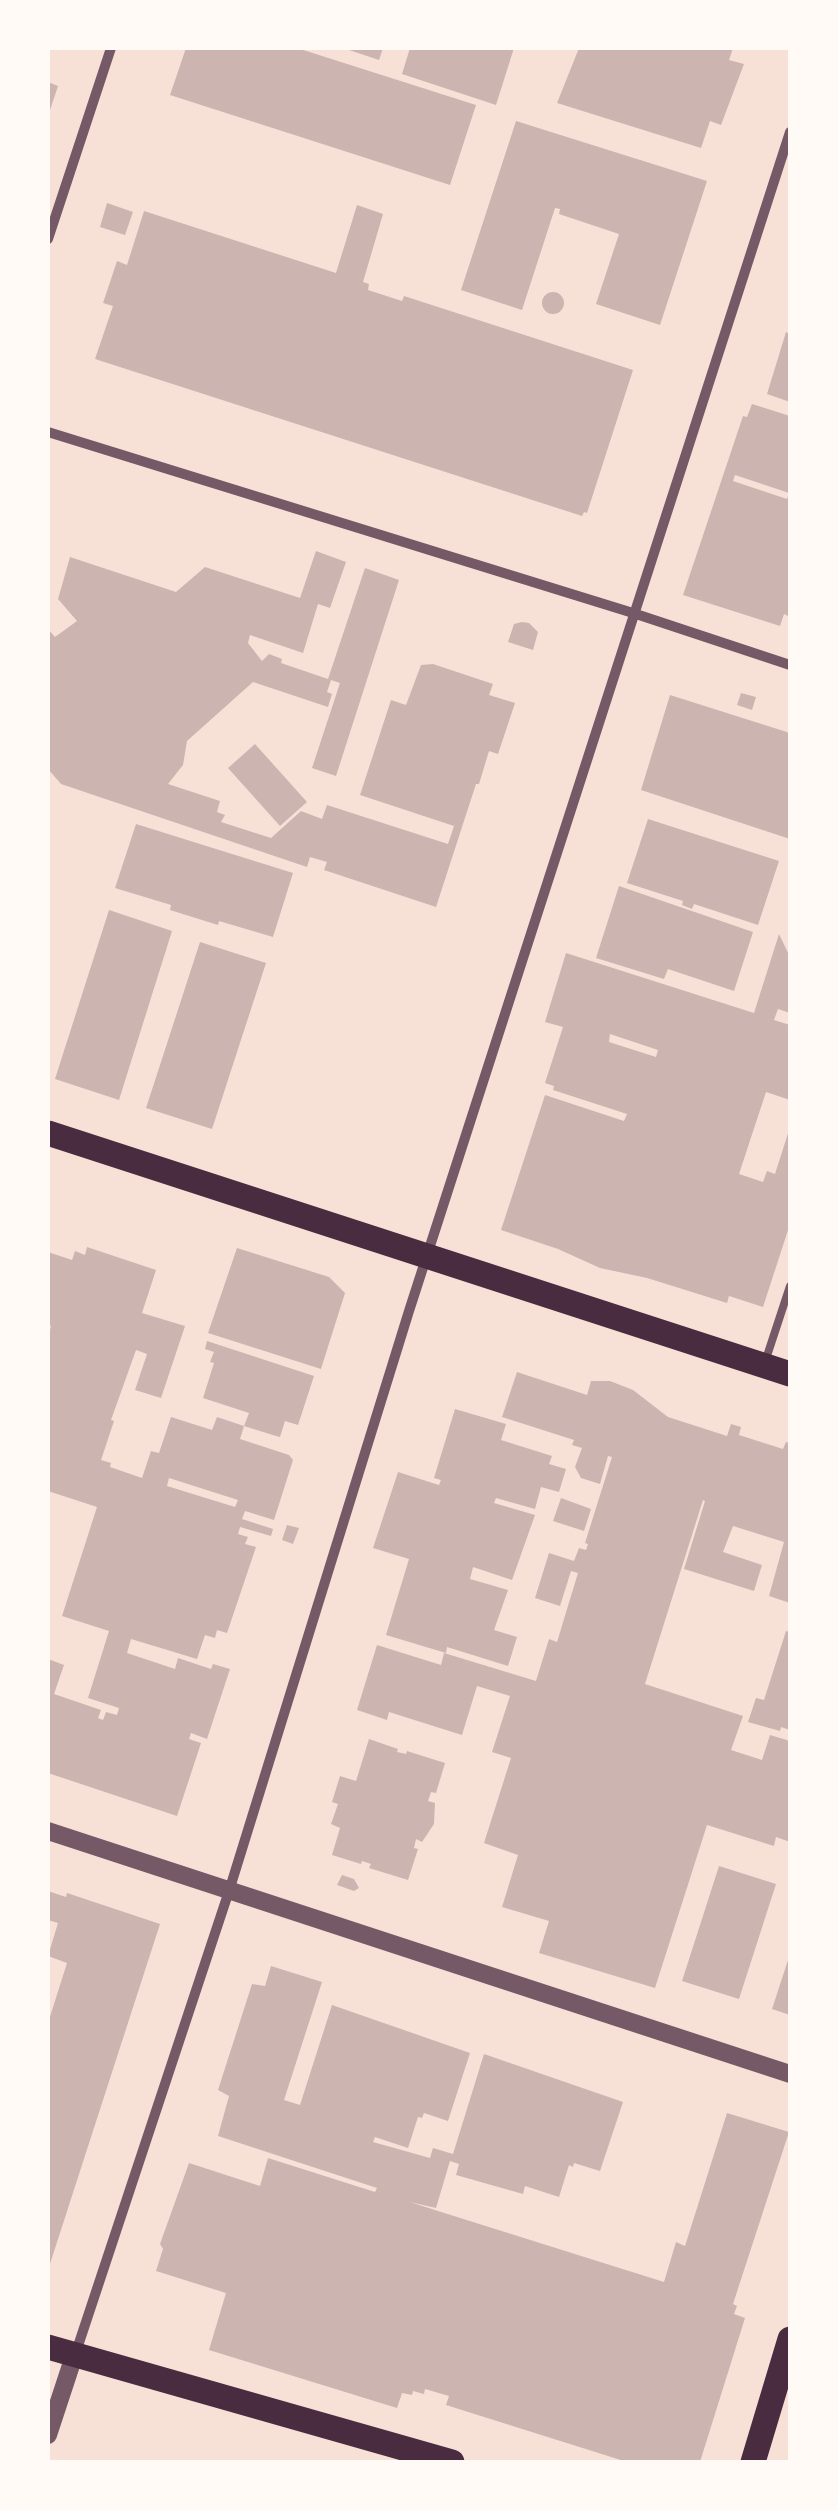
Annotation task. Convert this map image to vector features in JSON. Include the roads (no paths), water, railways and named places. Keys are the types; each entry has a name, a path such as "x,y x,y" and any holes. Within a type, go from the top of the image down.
{"main road":[{"path":"48,1133 790,1374"},
{"path":"753,2462 790,2340"},
{"path":"48,2347 452,2462"}],"street":[{"path":"48,239 111,48"},
{"path":"48,2435 229,1891 633,613 790,132"},
{"path":"48,432 790,665"},
{"path":"48,1831 790,2074"}],"lane":[{"path":"764,1366 790,1286"}]}
